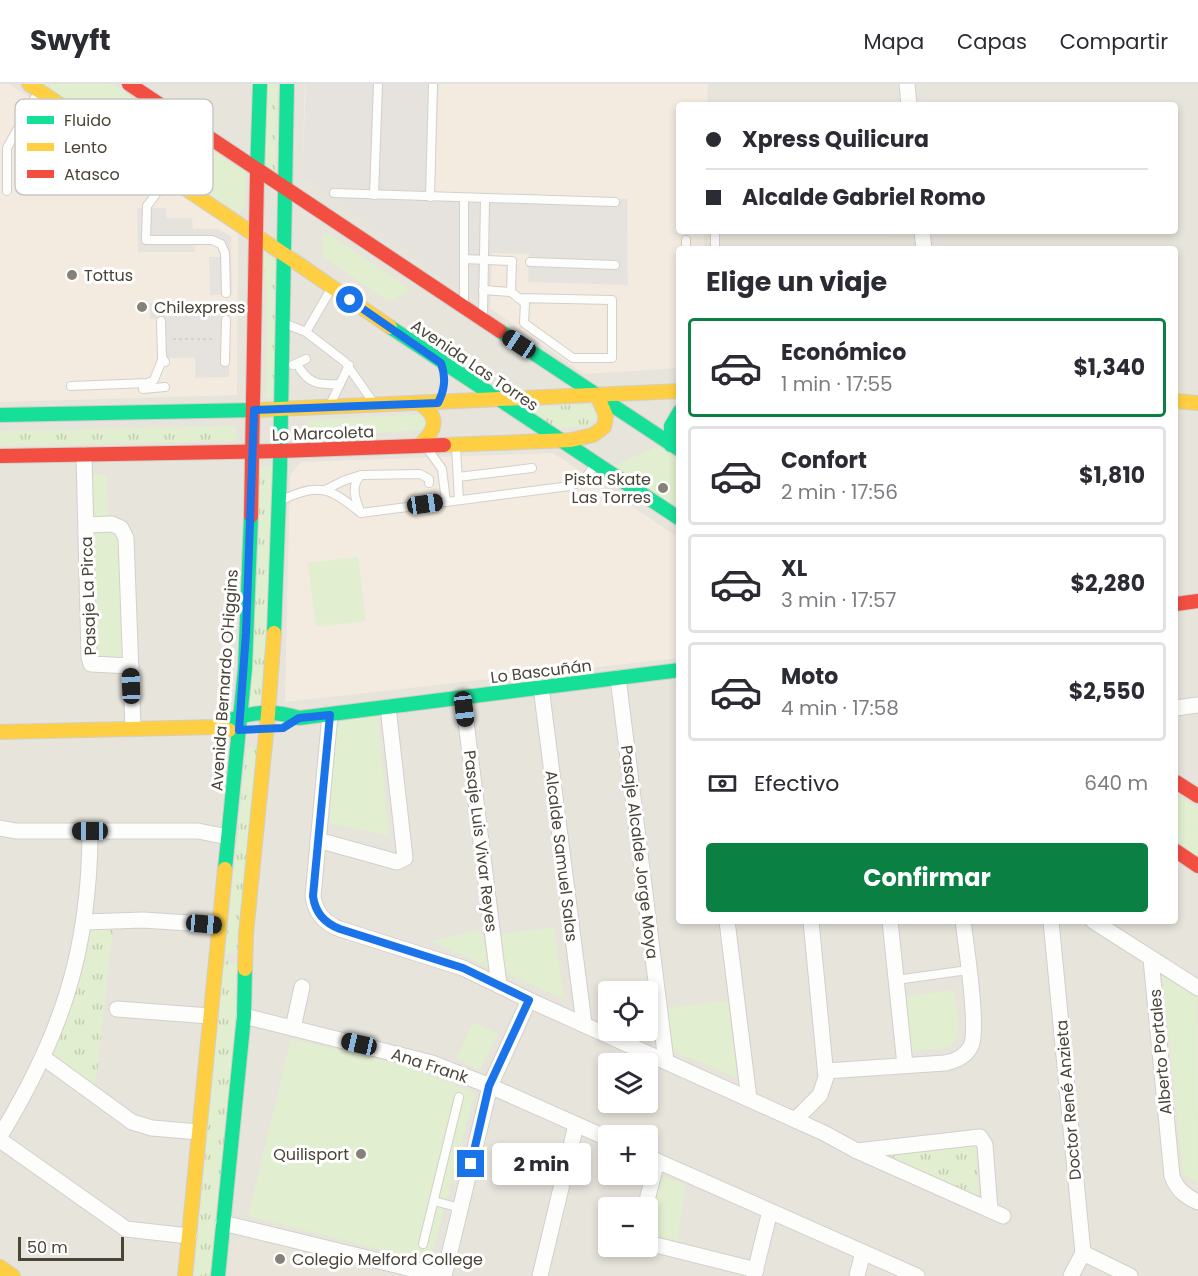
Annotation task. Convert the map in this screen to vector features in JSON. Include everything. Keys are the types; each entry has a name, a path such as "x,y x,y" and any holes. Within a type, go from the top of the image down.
{"main road":[{"path":"129,84 151,99"},
{"name":"Avenida Bernardo O'Higgins","path":"185,1276 241,714 253,452 255,236 260,84"},
{"path":"218,1276 244,1016 246,933 267,730 276,606 287,84"},
{"name":"Avenida Las Torres","path":"34,87 52,99"},
{"path":"213,140 675,447"},
{"name":"Avenida Las Torres","path":"195,195 441,363 676,516"},
{"path":"441,363 442,391"},
{"name":"Lo Marcoleta","path":"0,414 254,410 421,404 442,391 498,401 676,391"},
{"name":"Lo Marcoleta","path":"0,456 280,452 560,441 593,435 601,430 619,410 651,392"},
{"path":"597,395 605,413 605,424"},
{"path":"1178,401 1198,403"},
{"path":"420,445 430,436 434,428 432,415 421,404"},
{"path":"675,447 669,432 676,416"},
{"path":"1178,604 1198,602"},
{"name":"Lo Bascuñán","path":"216,727 241,714 284,714 299,718 330,715 676,671"},
{"name":"Lo Bascuñán","path":"0,732 216,727 224,730 267,730 283,728 299,718"},
{"path":"1178,783 1198,796"},
{"path":"1178,852 1198,866"},
{"path":"0,1267 13,1276"}],"street":[{"path":"907,84 909,102"},
{"name":"Pasaje La Pirca","path":"84,455 89,657 91,664 130,666"},
{"name":"Pasaje La Pirca","path":"86,525 112,524 122,528 126,538 133,728"},
{"name":"Pasaje Alcalde Jorge Moya","path":"618,678 666,1061"},
{"name":"Alcalde Samuel Salas","path":"541,687 584,1024"},
{"name":"Pasaje Luis Vivar Reyes","path":"463,698 499,985"},
{"path":"1178,708 1198,705"},
{"path":"318,840 394,861 403,860 406,855 388,707"},
{"path":"330,715 313,896 320,916 332,926 447,962 795,1120 857,1151 997,1213 985,1145 980,1137 857,1151"},
{"path":"0,828 16,831 198,831 228,837"},
{"path":"90,831 90,881 85,922 70,986 44,1058 0,1138 126,1229 189,1236"},
{"path":"85,922 143,920 219,925"},
{"path":"727,924 749,1099"},
{"path":"795,1120 820,1095 825,1083 826,1071 811,924"},
{"path":"890,924 905,1065"},
{"path":"826,1071 945,1064 959,1059 969,1050 974,1039 974,1026 963,924"},
{"name":"Doctor René Anzieta","path":"1051,924 1083,1253"},
{"path":"1098,924 1198,988"},
{"name":"Alberto Portales","path":"1151,959 1172,1176 1182,1193 1198,1202"},
{"path":"293,1028 302,987"},
{"path":"223,1223 442,1276 489,1086 529,1000"},
{"path":"117,1009 210,1016"},
{"name":"Ana Frank","path":"244,1016 417,1059 489,1086 598,1134"},
{"path":"44,1058 132,1122 152,1128 199,1132"},
{"path":"540,1276 576,1125"},
{"path":"658,1162 917,1276"},
{"path":"658,1246 755,1273 770,1211"},
{"path":"857,1276 863,1252"},
{"path":"1071,1276 1083,1253 1130,1276"}],"lane":[{"path":"374,195 378,84"},
{"path":"430,197 433,84"},
{"path":"7,190 7,148 15,130"},
{"path":"334,193 615,202"},
{"path":"155,195 147,206 146,240 212,240 221,244 225,253 226,292"},
{"path":"464,198 464,306"},
{"path":"483,320 485,199"},
{"path":"686,240 686,246"},
{"path":"464,259 512,261 518,298 524,323 573,358 612,358 612,300 518,298 483,290"},
{"path":"530,262 615,265"},
{"path":"306,332 332,288"},
{"path":"225,362 226,320"},
{"path":"161,321 164,361 154,380 148,383 71,386 165,387"},
{"path":"282,322 306,332 349,365 376,406"},
{"path":"281,371 306,359"},
{"path":"297,364 303,375 314,383 340,384"},
{"path":"329,407 349,365"},
{"path":"456,444 459,500"},
{"path":"420,445 432,454 442,469 446,501"},
{"path":"279,500 304,490 325,490 333,492 361,513 570,486 583,481 596,464"},
{"path":"458,477 531,468"},
{"path":"325,490 343,481 361,476 420,474 429,479 429,483"},
{"path":"361,476 355,482 355,489 361,513"},
{"path":"896,980 968,970"},
{"path":"423,1244 459,1097"},
{"path":"434,1201 460,1208"}],"path":[{"path":"161,339 226,339"}],"shaded area":[{"path":"0,84 1198,84 1198,1276 0,1276"},
{"path":"0,84 9,84 32,99 15,99 15,195 182,195 238,231 237,395 0,402"},
{"path":"305,84 708,84 707,102 676,102 676,234 704,234 704,246 676,246 676,368 584,374 302,177"},
{"path":"306,84 439,84 434,193 627,199 628,285 528,282 529,254 492,253 490,309 302,177"},
{"path":"137,208 166,208 167,218 192,218 193,229 218,229 231,236 232,295 210,295 209,257 220,257 221,251 213,243 196,242 195,252 138,252"},
{"path":"704,234 886,234 888,246 704,246"},
{"path":"150,303 230,303 229,377 195,378 195,358 164,358 162,319 150,319"},
{"path":"553,453 676,536 676,658 285,702 290,475 301,462"},
{"name":"Colegio Melford College","path":"241,1237 395,1276 230,1276 234,1243"}],"green space":[{"path":"40,84 111,84 134,99 63,99"},
{"path":"265,84 277,84 275,172 263,164"},
{"path":"213,151 246,174 245,207 238,213 210,195 213,195"},
{"path":"323,234 329,234 411,290 389,302 322,256"},
{"path":"263,252 275,260 274,396 268,399 266,397 267,306"},
{"path":"587,404 602,414 588,426 550,428 529,408"},
{"path":"425,414 425,430 310,436 309,420"},
{"path":"235,426 236,441 0,446 0,431"},
{"name":"Pista Skate Las Torres","path":"658,446 676,458 676,509 613,466"},
{"path":"274,466 264,707 250,711 260,467"},
{"path":"87,475 107,475 108,519 121,519 124,661 91,662"},
{"path":"358,557 366,621 316,627 308,563"},
{"path":"378,714 389,836 329,823 334,723"},
{"path":"247,747 259,748 240,952 225,954"},
{"path":"1178,795 1198,808 1198,857 1178,844"},
{"path":"88,927 113,929 95,1090 48,1056 80,977"},
{"path":"554,927 564,999 505,973 500,934"},
{"path":"481,930 489,967 430,941"},
{"path":"224,960 237,964 237,1008 212,1276 194,1276"},
{"path":"1162,972 1197,995 1198,1184 1183,1173"},
{"path":"954,990 958,1027 951,1047 910,1052 903,997"},
{"path":"728,1001 737,1078 673,1051 668,1008"},
{"path":"473,1022 498,1034 481,1068 477,1069 456,1058"},
{"name":"Quilisport","path":"291,1039 407,1066 475,1093 430,1262 248,1216"},
{"path":"975,1145 979,1197 883,1153"},
{"path":"659,1175 686,1185 677,1243 658,1237 658,1197 653,1197 658,1185"}],"traffic: fast":[{"path":"257,174 260,84"},
{"path":"274,633 280,468 287,84"},
{"path":"390,327 676,516"},
{"path":"500,331 676,447"},
{"path":"0,415 256,410"},
{"path":"671,445 671,426 676,418"},
{"path":"225,869 245,668 251,516"},
{"path":"216,727 246,715 267,713 299,718 676,671"},
{"path":"218,1276 244,1016 245,969"}],"traffic: slow":[{"path":"29,84 51,99"},
{"path":"195,195 390,327"},
{"path":"256,410 676,391"},
{"path":"444,445 571,440 593,435 604,427 606,416 597,395"},
{"path":"1178,401 1198,403"},
{"path":"420,445 430,434 434,424 431,414 421,404"},
{"path":"245,969 246,934 274,633"},
{"path":"0,732 216,727 229,730"},
{"path":"185,1276 225,869"},
{"path":"0,1267 13,1276"}],"traffic: jam":[{"path":"129,84 152,99"},
{"path":"213,140 500,331"},
{"path":"251,516 257,174"},
{"path":"0,456 280,451 444,445"},
{"path":"1178,604 1198,601"},
{"path":"1178,783 1198,796"},
{"path":"1178,852 1198,866"}],"place":[{"name":"Tottus","path":"72,275"},
{"name":"Chilexpress","path":"142,307"},
{"name":"Pista Skate Las Torres","path":"663,488"},
{"name":"Quilisport","path":"361,1154"},
{"name":"Colegio Melford College","path":"280,1259"}],"route":[{"path":"350,300 441,363 445,380 444,390 438,403 254,410 246,633 239,730 283,728 299,718 330,715 313,889 314,903 320,916 332,926 340,929 434,957 478,974 529,1000 489,1086 471,1164"}]}
